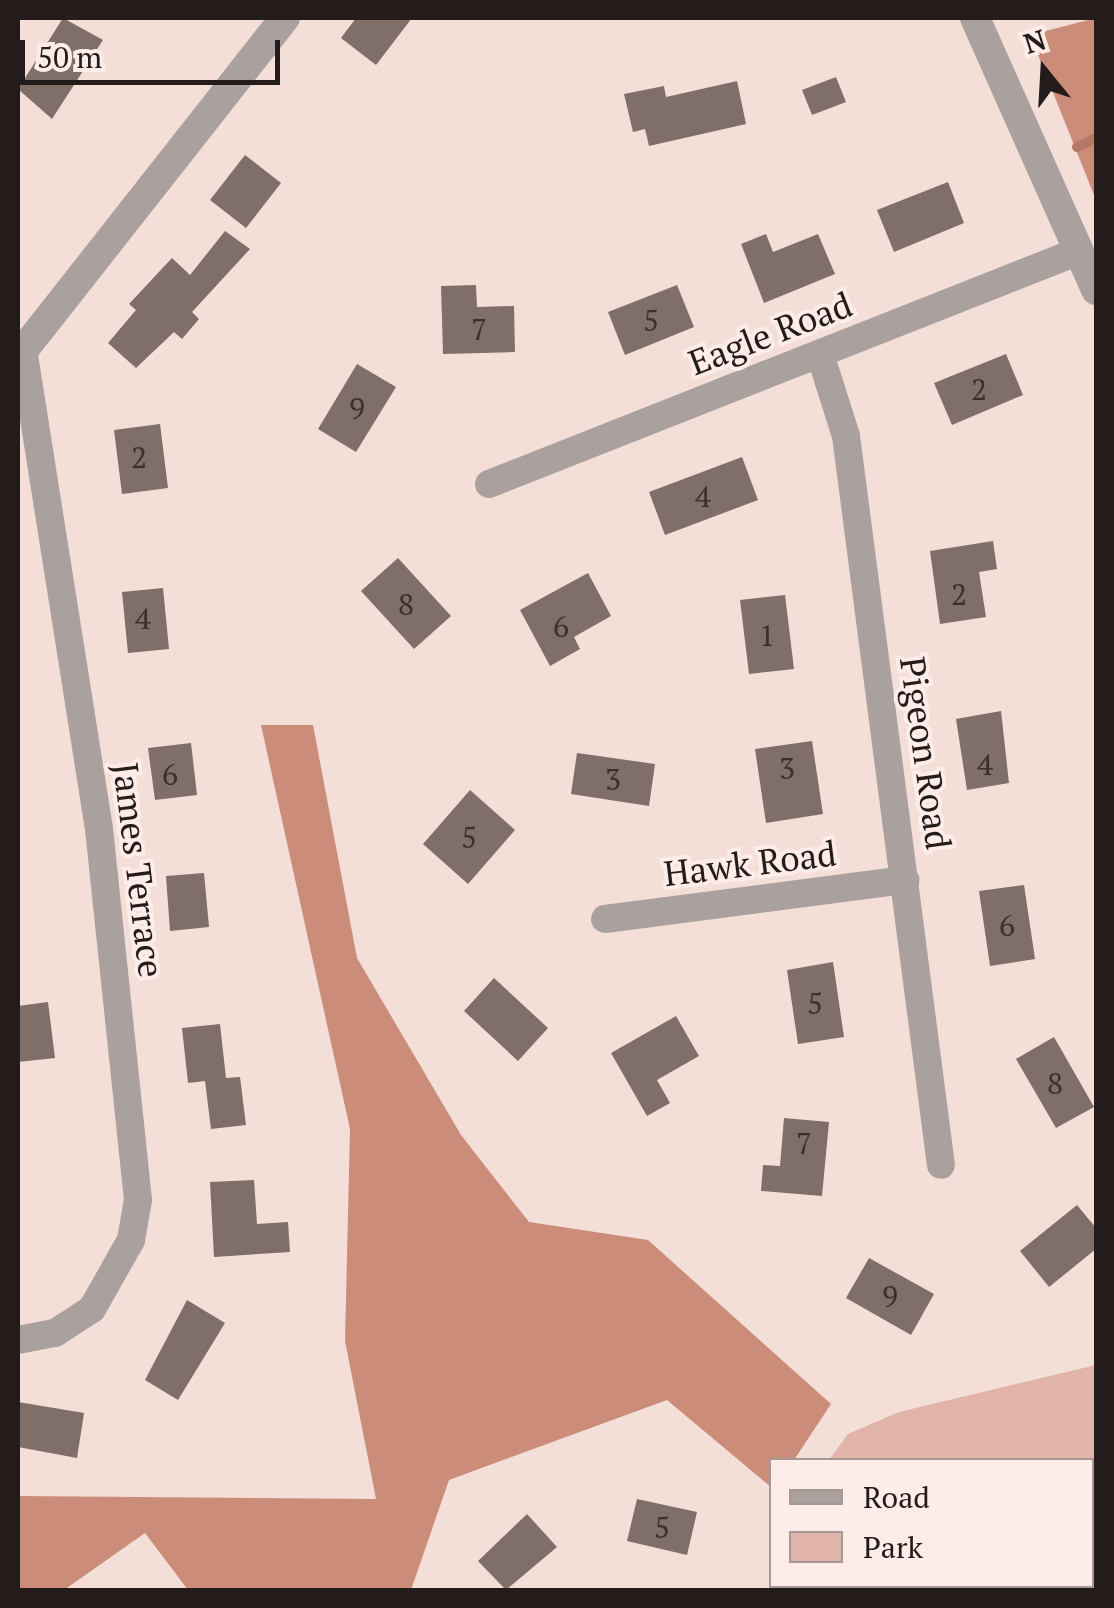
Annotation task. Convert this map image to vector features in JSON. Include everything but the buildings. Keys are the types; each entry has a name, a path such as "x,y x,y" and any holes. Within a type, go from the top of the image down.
{"street":[{"path":"20,353 285,18"},
{"path":"975,18 1096,290"},
{"name":"Eagle Road","path":"489,484 1079,252"},
{"name":"James Terrace","path":"18,1340 55,1334 92,1309 131,1240 138,1200 98,828 20,353"},
{"name":"Pigeon Road","path":"820,354 846,436 941,1165"},
{"name":"Hawk Road","path":"605,920 905,880"}],"green space":[{"path":"1096,1365 1096,1532 1094,1458 830,1458 848,1434 899,1412"}],"shaded area":[{"path":"1096,18 1096,200 1030,35"},
{"path":"261,725 313,725 357,958 461,1135 529,1222 648,1240 831,1404 795,1458 769,1458 769,1485 667,1400 449,1480 411,1590 188,1590 145,1533 64,1590 18,1590 18,1496 376,1499 345,1341 350,1129"}],"waterway":[{"path":"1077,147 1096,138"}]}
